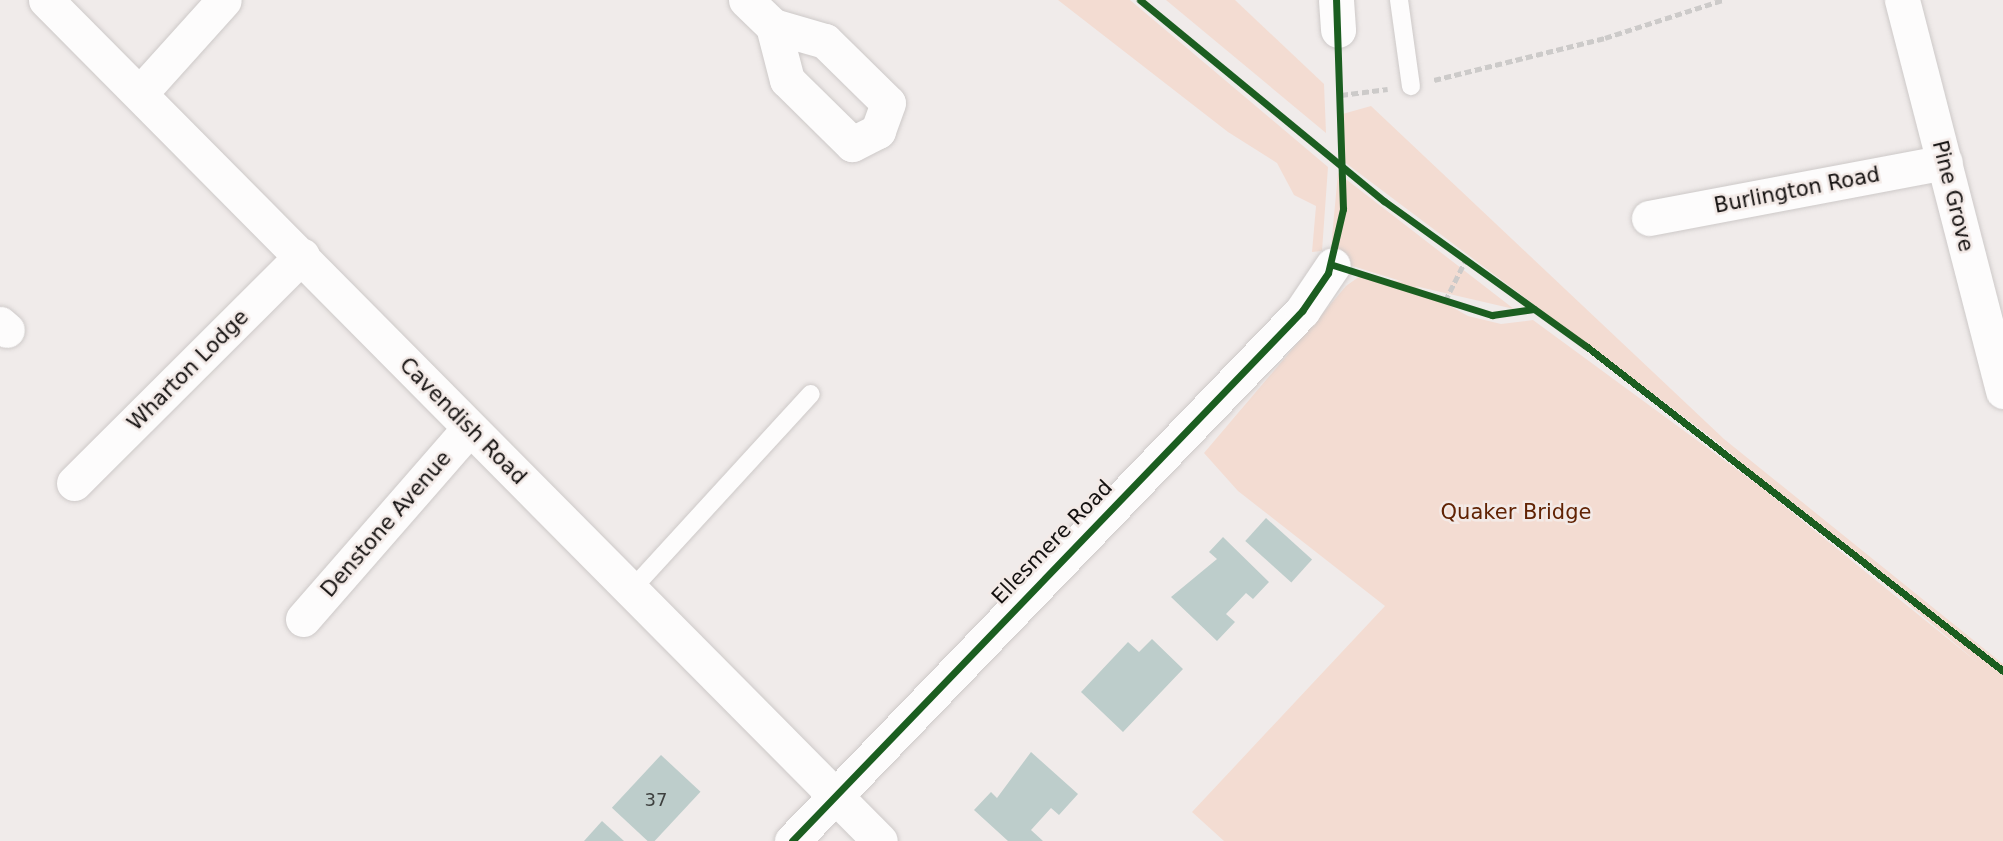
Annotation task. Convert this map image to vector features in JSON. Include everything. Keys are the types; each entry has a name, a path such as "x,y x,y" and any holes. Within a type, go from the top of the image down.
{"street":[{"name":"Cavendish Road","path":"46,0 142,91 469,429 633,588 834,797 880,841"},
{"path":"142,91 224,0"},
{"path":"746,0 773,26"},
{"name":"Pine Grove","path":"1902,0 2003,391"},
{"name":"Burlington Road","path":"1649,218 1945,162"},
{"name":"Wharton Lodge","path":"74,483 302,256"},
{"name":"Ellesmere Road","path":"792,841 1301,311 1333,265"},
{"name":"Denstone Avenue","path":"303,619 469,429"}],"lane":[{"path":"1399,0 1411,86"},
{"path":"633,588 811,394"}],"path":[{"path":"1340,95 1411,86 1605,38 1723,0"},
{"path":"1340,82 1341,107"},
{"path":"1456,252 1476,266"},
{"path":"1445,301 1466,259"},
{"path":"1432,296 1455,304"}],"green space":[{"path":"1058,0 1130,0 1328,167 1322,251 1312,252 1316,206 1294,195 1277,163 1228,132"},
{"path":"1166,0 1235,0 1324,84 1326,133"},
{"name":"Quaker Bridge","path":"1371,106 1724,439 2003,664 2003,841 1224,841 1192,812 1385,606 1238,491 1204,453 1346,286 1360,276 1404,282 1330,259 1338,173 1514,309 1415,286 1468,316 1501,324 1533,320 1762,488 1978,663 1717,442 1339,158 1339,115"}],"building":[{"path":"1266,518 1312,559 1291,583 1245,541"},
{"path":"1223,537 1269,582 1253,599 1246,593 1226,614 1235,622 1217,641 1171,597 1217,559 1209,552"},
{"path":"1152,639 1183,669 1123,732 1081,692 1128,642 1139,652"},
{"path":"1031,752 1078,794 1059,815 1051,808 1031,830 1043,841 1008,841 974,810 991,792 997,798"},
{"path":"661,755 700,792 655,841 648,841 612,808"},
{"path":"602,821 624,841 584,841"}],"cycle path":[{"path":"1140,0 1384,201 1586,346 2003,671"},
{"path":"792,841 1302,311 1328,273 1343,209 1336,0"},
{"path":"1333,265 1492,315 1534,309"}]}
